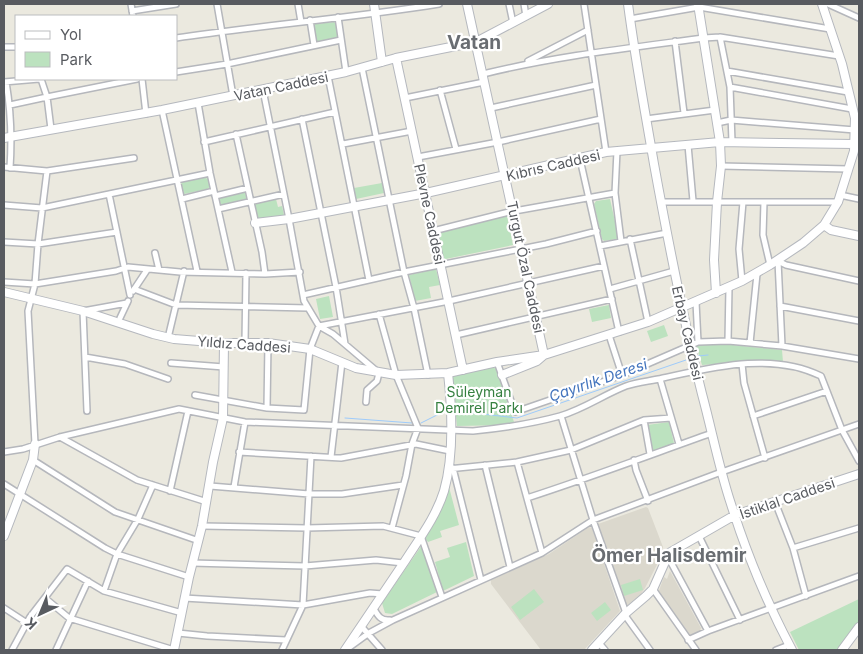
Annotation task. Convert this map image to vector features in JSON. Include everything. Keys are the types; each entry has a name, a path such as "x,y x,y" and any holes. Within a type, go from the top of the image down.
{"street":[{"path":"131,4 132,13 176,4"},
{"path":"217,4 233,96"},
{"path":"298,4 301,22"},
{"path":"374,4 382,62"},
{"path":"178,38 310,20 375,14 439,4"},
{"name":"Turgut Özal Caddesi","path":"468,4 530,283 544,355"},
{"path":"509,4 512,23"},
{"path":"524,4 526,16"},
{"name":"Vatan Caddesi","path":"8,137 146,114 328,76 396,58 476,42 548,4"},
{"path":"584,4 606,152"},
{"name":"Erbay Caddesi","path":"628,4 646,119 674,271 682,308 694,345 696,370 722,473 734,515 755,574 770,609 791,648"},
{"name":"Yıldız Caddesi","path":"4,292 83,311 168,338 224,343 268,343 310,349 356,368 396,375 448,373 497,362 544,355 648,322 716,293 770,266 824,225 839,198 856,149 854,130 857,118 852,109 839,56 822,4"},
{"path":"828,4 859,18"},
{"path":"699,5 720,142 721,166 716,202 714,260 716,293"},
{"path":"630,19 699,5 830,29"},
{"path":"338,17 346,72"},
{"path":"310,20 314,45"},
{"path":"405,98 484,78 523,64 588,30"},
{"path":"523,64 591,52 720,37 839,56"},
{"path":"720,37 730,87 732,142"},
{"path":"178,72 227,64 341,40"},
{"path":"675,42 684,113"},
{"name":"Plevne Caddesi","path":"396,58 463,370"},
{"path":"362,68 404,272 414,308 428,375"},
{"path":"727,71 848,92"},
{"path":"328,76 369,280"},
{"path":"28,80 5,82 10,105 7,167 47,171 134,158"},
{"path":"40,80 46,97 51,129"},
{"path":"10,105 132,80"},
{"path":"142,80 146,114"},
{"path":"491,108 596,85"},
{"path":"730,87 852,109"},
{"path":"262,90 300,272 303,295 308,308 319,326 333,334 379,373 377,381 367,390 366,402"},
{"path":"440,90 456,149"},
{"path":"198,103 214,194 232,272"},
{"path":"162,110 197,271"},
{"path":"646,119 715,110"},
{"path":"204,142 335,112"},
{"path":"302,119 336,287 345,345"},
{"path":"418,157 498,142 601,119"},
{"path":"717,123 731,120 854,130"},
{"path":"343,144 412,131"},
{"path":"236,134 262,252 265,274"},
{"name":"Kıbrıs Caddesi","path":"255,223 289,219 390,198 426,193 606,152 720,142 856,149"},
{"path":"688,145 693,201"},
{"path":"617,151 615,193 621,241"},
{"path":"580,159 619,332"},
{"path":"721,166 848,169"},
{"path":"4,536 33,460 35,444 28,310 35,284 47,171"},
{"path":"4,204 42,208 210,173"},
{"path":"182,199 248,188"},
{"path":"433,231 514,212 615,193"},
{"path":"109,194 126,267 130,295"},
{"path":"218,210 284,194"},
{"path":"661,202 764,202 839,198 859,199"},
{"path":"742,281 739,249 743,202"},
{"path":"764,202 763,235 770,266"},
{"path":"824,225 831,230 859,236"},
{"path":"303,295 404,272 546,244 596,231"},
{"path":"4,242 38,244 117,232"},
{"path":"600,246 667,233"},
{"path":"630,239 648,322"},
{"path":"155,253 159,270"},
{"path":"778,260 786,265 859,281"},
{"path":"778,260 782,346"},
{"path":"319,326 448,301 604,266"},
{"path":"4,282 35,284 116,271 126,267 184,272 265,274 300,272"},
{"path":"120,318 130,295 148,270"},
{"path":"610,289 674,271"},
{"path":"168,338 184,272"},
{"path":"244,343 246,273"},
{"path":"750,343 757,274"},
{"path":"728,341 729,287"},
{"path":"134,289 176,305 308,308"},
{"path":"456,336 612,299"},
{"path":"694,345 696,302"},
{"path":"87,411 83,311 127,303"},
{"path":"780,306 859,322"},
{"path":"379,314 396,375 418,428 412,444 392,528"},
{"path":"194,395 267,408 304,410 310,349 319,326"},
{"path":"609,335 622,375"},
{"path":"497,362 515,412 622,375 694,345 728,341 750,343 782,346 859,360"},
{"path":"46,598 69,618 174,650 184,598 202,526 223,418 224,343"},
{"path":"267,408 268,343"},
{"name":"Yıldız Caddesi","path":"502,375 537,361 544,355"},
{"path":"85,357 125,364 168,379"},
{"path":"331,458 342,362"},
{"path":"171,363 224,367"},
{"path":"4,452 23,449 60,437 180,409 245,422 473,431 506,428 561,416 588,406 623,387 637,382 660,379 696,370 742,364 778,363 814,372 821,376 842,430 859,461"},
{"path":"742,364 744,383 765,458"},
{"path":"448,373 451,468 481,580"},
{"path":"660,379 679,444"},
{"path":"753,416 827,391"},
{"path":"170,491 188,411"},
{"path":"561,416 593,520 625,613 650,650"},
{"path":"451,468 517,462 571,450 644,420 671,418"},
{"path":"644,420 650,454"},
{"path":"234,487 245,422"},
{"path":"346,650 393,620 542,553 593,520 859,424"},
{"path":"527,498 581,481 650,454 712,433"},
{"path":"60,437 137,480 207,502"},
{"path":"239,452 341,458 412,444 450,451"},
{"path":"282,650 303,604 312,456"},
{"path":"33,460 114,512 198,540"},
{"path":"634,460 648,501"},
{"path":"517,462 542,553"},
{"path":"486,465 510,567"},
{"path":"346,650 422,536 442,496 451,468"},
{"name":"İstiklal Caddesi","path":"667,556 669,553 734,515 859,475"},
{"path":"4,484 105,548 117,554 189,577"},
{"path":"104,591 117,554 138,519 153,485"},
{"path":"210,486 309,494 342,494 403,485"},
{"path":"775,502 792,548 806,596"},
{"path":"202,526 307,528 383,526 422,536"},
{"path":"792,548 859,528"},
{"path":"422,536 442,597"},
{"path":"699,536 740,620"},
{"path":"592,650 625,613 652,589 667,556"},
{"path":"667,556 708,631"},
{"path":"192,563 305,566 376,560 403,563"},
{"path":"12,650 27,623 67,569 104,591 182,613"},
{"path":"688,640 859,576"},
{"path":"56,650 69,618 88,581"},
{"path":"652,589 696,650"},
{"path":"184,598 303,604 370,593 383,594"},
{"path":"4,608 27,623"},
{"path":"374,610 379,618 386,621 393,620"},
{"path":"361,626 382,650"},
{"path":"842,650 859,627"},
{"path":"178,633 286,640"},
{"path":"599,643 605,650"},
{"path":"776,650 791,648"}],"shaded area":[{"path":"646,507 663,547 662,555 641,594 626,607 598,524"},
{"path":"589,527 592,528 620,611 584,650 541,650 491,584 491,580 549,554"},
{"path":"670,571 701,628 700,631 690,635 686,634 658,593 664,577 667,579"}],"green space":[{"path":"334,22 336,24 338,40 316,43 313,26 315,24"},
{"path":"204,177 208,179 210,187 184,194 181,182"},
{"path":"382,183 384,193 356,199 354,188"},
{"path":"245,192 247,201 221,206 219,198"},
{"path":"276,199 278,207 282,206 284,215 258,221 254,204"},
{"path":"610,199 618,235 617,239 604,241 594,204 596,201"},
{"path":"507,216 513,245 441,260 435,232"},
{"path":"436,269 440,285 429,287 431,298 415,301 409,275"},
{"path":"329,296 333,317 320,319 316,299"},
{"path":"609,305 611,318 592,322 589,309"},
{"path":"664,325 668,336 651,342 647,331"},
{"path":"723,344 782,350 783,362 764,361 702,365 696,345"},
{"name":"Süleyman Demirel Parkı","path":"493,367 496,369 515,425 457,426 452,378 454,375"},
{"path":"669,422 674,443 653,451 647,425"},
{"path":"449,487 459,525 440,531 442,537 428,542 425,538"},
{"path":"466,542 474,576 443,591 435,562 450,557 447,548"},
{"path":"422,545 437,592 392,614 385,613 382,603"},
{"path":"640,579 643,590 624,596 621,585"},
{"path":"534,589 544,602 520,620 511,607"},
{"path":"859,599 859,623 854,626 838,650 799,650 790,632"},
{"path":"605,602 611,610 597,621 591,613"}],"waterway":[{"name":"Çayırlık Deresi","path":"698,356 708,355"},
{"name":"Çayırlık Deresi","path":"456,413 465,412 517,418 686,360"},
{"path":"421,423 445,411"},
{"path":"345,418 412,423"}],"district":[{"name":"Vatan","path":"474,42"},
{"name":"Ömer Halisdemir","path":"669,555"}]}
